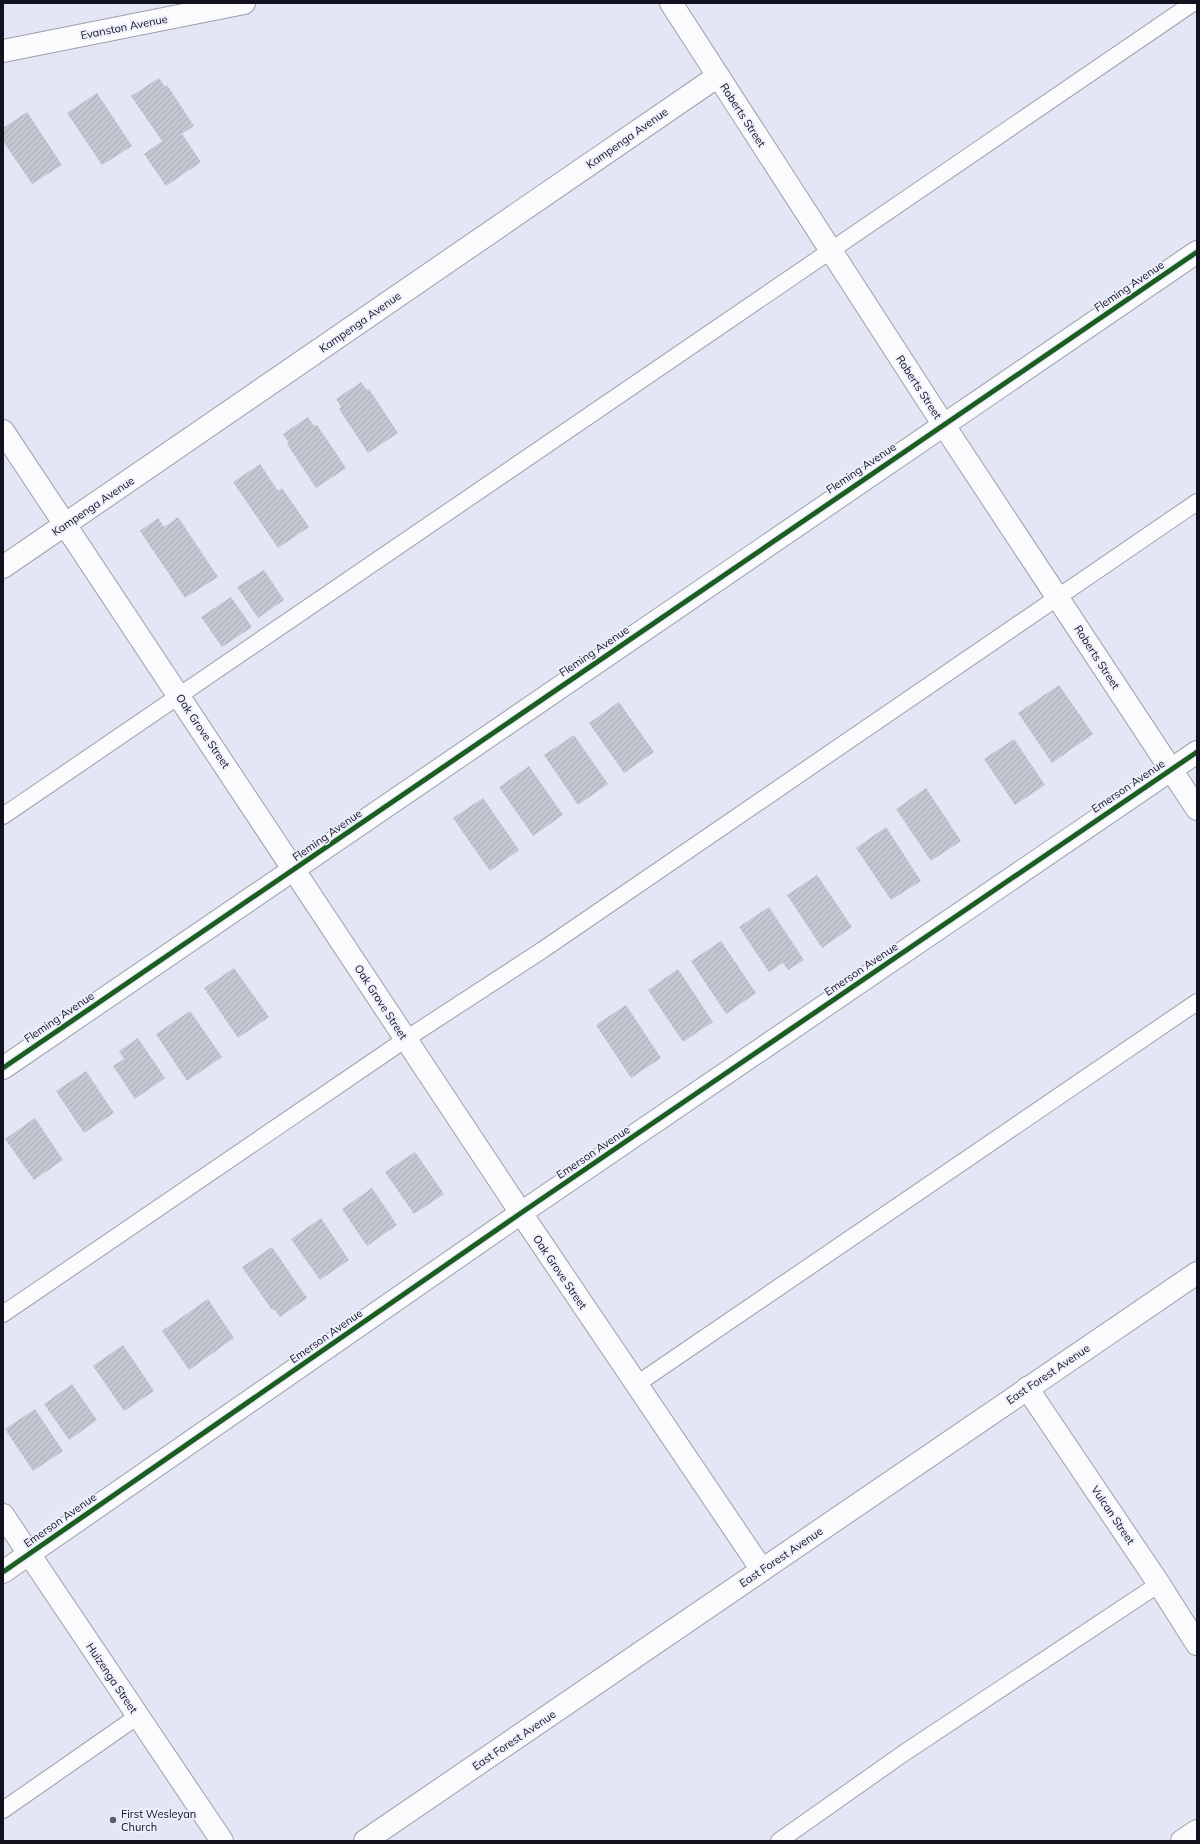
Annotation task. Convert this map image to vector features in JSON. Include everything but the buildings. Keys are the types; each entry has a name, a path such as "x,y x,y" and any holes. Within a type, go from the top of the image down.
{"street":[{"name":"Evanston Avenue","path":"3,51 244,3"},
{"name":"Roberts Street","path":"670,3 943,424 1197,809"},
{"name":"Kampenga Avenue","path":"3,567 718,76"},
{"name":"Fleming Avenue","path":"3,1068 943,424 1197,252"},
{"name":"Oak Grove Street","path":"3,431 521,1213 762,1570"},
{"name":"Emerson Avenue","path":"3,1572 521,1213 1197,752"},
{"name":"East Forest Avenue","path":"365,1841 1197,1273"},
{"name":"Vulcan Street","path":"1027,1388 1159,1584 1197,1644"},
{"name":"Huizenga Street","path":"3,1515 222,1841"},
{"path":"1182,1841 1197,1831"}],"lane":[{"path":"3,816 180,697 830,250 1193,3"},
{"path":"3,1314 406,1039 541,951 1197,502"},
{"path":"637,1384 1197,1002"},
{"path":"779,1841 904,1753 1159,1584"},
{"path":"3,1810 138,1716"}],"cycle path":[{"path":"3,1068 1197,252"},
{"path":"3,1572 521,1213 1197,752"}],"place":[{"name":"First Wesleyan Church","path":"113,1820"}]}
